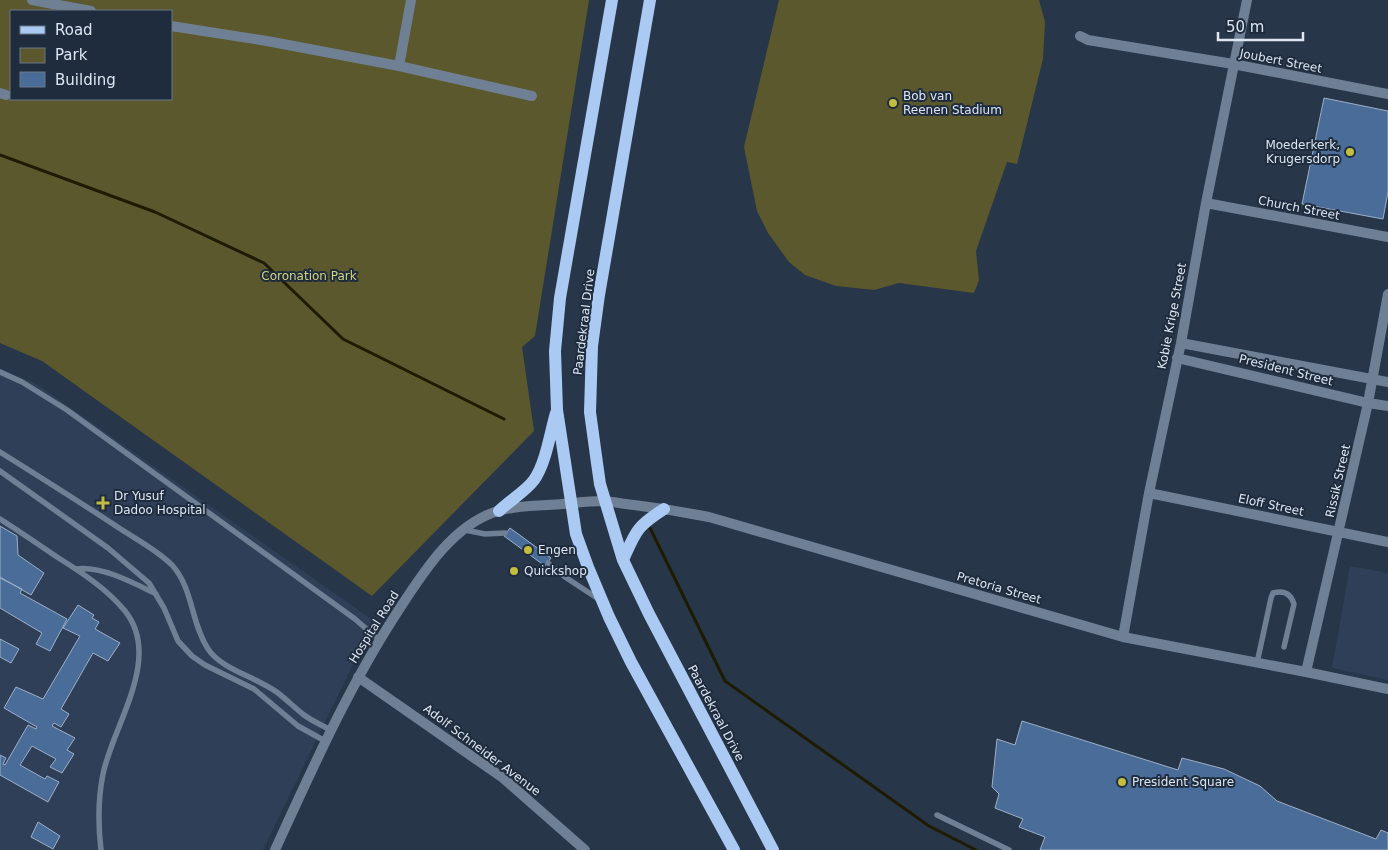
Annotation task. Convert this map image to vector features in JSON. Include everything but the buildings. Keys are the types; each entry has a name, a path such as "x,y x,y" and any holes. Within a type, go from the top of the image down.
{"main road":[{"name":"Paardekraal Drive","path":"612,0 560,298 555,351 557,410 576,534 602,601 631,662 734,850"},
{"name":"Paardekraal Drive","path":"650,0 599,295 592,346 590,412 600,484 623,560 649,614 773,850"},
{"path":"498,511 534,479 540,468 557,410"},
{"path":"623,560 635,533 645,522 664,509"}],"street":[{"path":"32,0 86,10"},
{"path":"399,66 411,0"},
{"name":"Kobie Krige Street","path":"1122,637 1247,0"},
{"path":"172,26 267,41 399,66 532,96"},
{"name":"Joubert Street","path":"1080,36 1088,40 1234,64 1388,94"},
{"name":"Church Street","path":"1206,203 1388,237"},
{"name":"Rissik Street","path":"1306,672 1373,380 1388,294"},
{"name":"President Street","path":"1181,343 1388,382"},
{"name":"President Street","path":"1178,358 1368,403 1388,406"},
{"name":"Eloff Street","path":"1149,493 1388,542"},
{"name":"Pretoria Street","path":"571,504 605,501 709,517 1122,637 1388,689"},
{"name":"Hospital Road","path":"275,850 330,730 358,677 379,640 434,559 464,530 484,517 498,511 571,504"},
{"name":"Adolf Schneider Avenue","path":"358,677 504,778 585,850"}],"lane":[{"path":"0,372 22,382 67,410 355,619 379,640"},
{"path":"0,452 160,555 178,573 202,637 216,658 227,666 244,673 278,693 305,716 330,730"},
{"path":"0,471 82,529 150,582 158,595 178,641 192,656 205,665 254,690 298,726 325,741"},
{"path":"0,519 76,569 117,602 127,613 135,628 139,649 137,674 103,774 99,835 101,850"},
{"path":"464,530 485,534 505,533"},
{"path":"548,563 602,601"},
{"path":"76,569 84,568 102,571 158,595"},
{"path":"1257,662 1271,598 1273,593 1278,592 1287,593 1292,597 1294,604 1284,647"},
{"path":"937,815 1009,850"}],"shaded area":[{"name":"Dr Yusuf Dadoo Hospital","path":"0,368 38,385 374,621 263,850 0,850"},
{"path":"1350,566 1388,573 1388,680 1332,668"}],"green space":[{"name":"Coronation Park","path":"0,0 589,0 535,336 522,347 534,431 372,596 42,361 0,343"},
{"name":"Bob van Reenen Stadium","path":"779,0 1039,0 1045,22 1043,59 1017,164 1007,162 976,251 979,280 974,293 899,283 874,290 836,286 805,275 789,262 768,233 757,211 744,147"}],"waterway":[{"path":"0,155 155,212 264,263 343,339 504,419"},
{"path":"650,528 725,681 929,826 976,850"}],"place":[{"name":"Bob van Reenen Stadium","path":"893,103"},
{"name":"Moederkerk, Krugersdorp","path":"1350,152"},
{"name":"Dr Yusuf Dadoo Hospital","path":"103,503"},
{"name":"Engen","path":"528,550"},
{"name":"Quickshop","path":"514,571"},
{"name":"President Square","path":"1122,782"}]}
